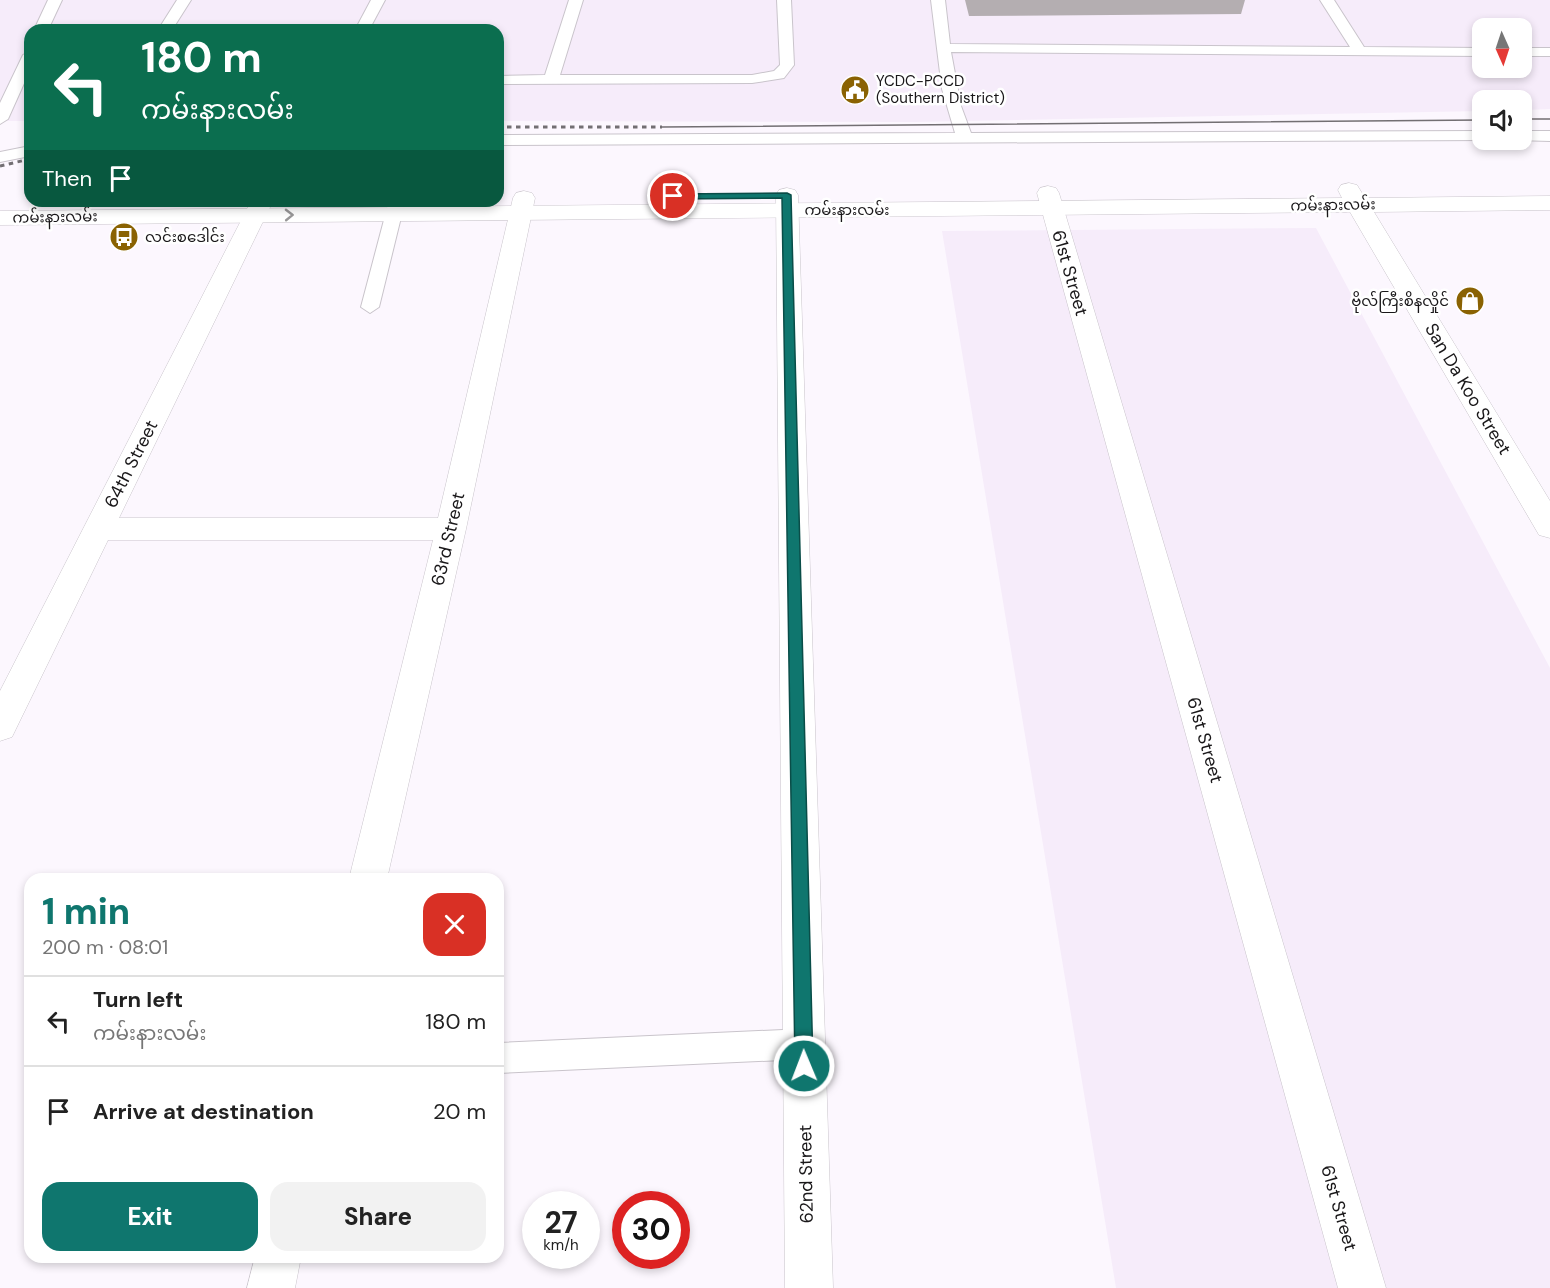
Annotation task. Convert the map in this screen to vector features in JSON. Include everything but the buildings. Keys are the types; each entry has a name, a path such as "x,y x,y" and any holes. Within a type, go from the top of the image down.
{"street":[{"name":"ကမ်းနားလမ်း","path":"514,203 787,203 1354,197 1550,188"},
{"name":"ကမ်းနားလမ်း","path":"1354,197 1550,203"},
{"name":"San Da Koo Street","path":"1354,197 1550,527"},
{"name":"61st Street","path":"1050,200 1362,1288"},
{"name":"ကမ်းနားလမ်း","path":"0,203 24,203"},
{"name":"63rd Street","path":"369,873 451,529 514,203"},
{"name":"62nd Street","path":"787,203 809,1288"},
{"name":"ကမ်းနားလမ်း","path":"0,218 258,208 419,207"},
{"name":"64th Street","path":"0,726 258,208"},
{"path":"98,529 451,529"},
{"path":"271,1288 277,1263"}],"lane":[{"path":"45,24 55,0"},
{"path":"169,24 184,0"},
{"path":"365,24 378,0"},
{"path":"551,80 576,0"},
{"path":"504,80 752,79 779,75 787,65 784,0"},
{"path":"938,0 953,103 958,125 965,138"},
{"path":"1327,0 1361,53"},
{"path":"945,48 1472,52"},
{"path":"1532,52 1550,52"},
{"path":"0,119 24,68"},
{"path":"504,140 1472,136"},
{"path":"1532,136 1550,136"},
{"path":"0,157 24,153"},
{"path":"370,307 395,208"},
{"path":"504,1058 804,1044"}],"shaded area":[{"path":"0,0 1550,0 1550,109 1532,110 1532,90 1472,90 1472,111 914,122 504,121 504,24 24,24 24,121 0,121"},
{"path":"1316,228 1550,668 1550,1288 1116,1288 942,231"}],"tram line":[{"path":"1532,119 1550,119"},
{"path":"662,127 1472,120"}],"railway":[{"path":"504,127 662,127"},
{"path":"0,166 24,160"}],"place":[{"name":"YCDC-PCCD (Southern District)","path":"855,90"},
{"name":"လင်းစဒေါင်း","path":"124,237"},
{"name":"ဗိုလ်ကြီးစိနလှိုင်","path":"1470,301"}],"route":[{"path":"673,196 787,195 804,1066"}]}
